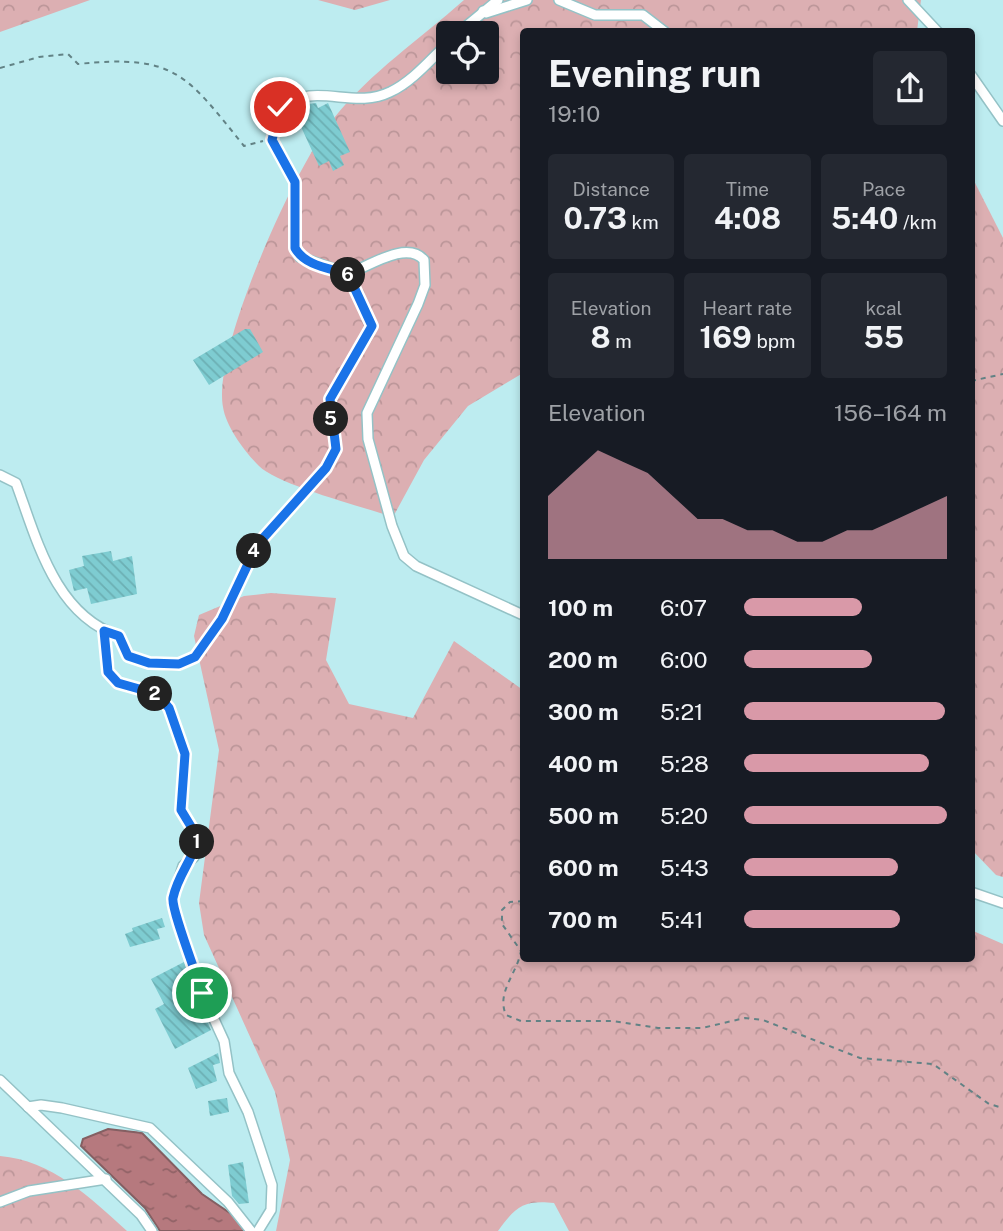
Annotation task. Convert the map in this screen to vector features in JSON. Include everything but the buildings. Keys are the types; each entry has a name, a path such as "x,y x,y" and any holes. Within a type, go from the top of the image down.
{"street":[{"path":"471,21 498,0"},
{"path":"482,11 486,13 527,0"},
{"path":"559,0 595,15 643,15 660,28"},
{"path":"908,0 934,28"},
{"path":"436,53 390,92 366,99 305,94 291,99 280,107 272,140 295,182 295,248 300,257 348,274 407,250 418,252 425,260 425,285 418,304 366,413 368,439 391,526 404,556 416,566 520,614"},
{"path":"975,81 1003,121"},
{"path":"0,475 16,483 59,589 104,631 119,636 128,656 149,663 179,664 195,657 222,619 257,545 326,468 336,449 330,399 372,326 348,274"},
{"path":"104,631 108,672 118,683 157,694 169,708 185,754 181,810 198,838 194,857 183,866 172,901 202,993 224,1041 229,1073 248,1112 272,1185 271,1210 258,1231"},
{"path":"975,893 1003,903"},
{"path":"0,1080 106,1179 141,1214 152,1231"},
{"path":"27,1107 41,1105 62,1108 150,1128 228,1202 251,1231"},
{"path":"0,1202 29,1191 106,1179"}],"path":[{"path":"0,68 39,57 68,54 78,64 120,59 161,66 185,78 244,146 272,140"},
{"path":"975,380 1003,374"},
{"path":"520,901 510,902 502,910 502,924 520,950"},
{"path":"520,958 519,965 503,993 502,1005 506,1015 521,1021 613,1021 658,1028 702,1028 745,1017 763,1020 860,1059 933,1064 989,1104 1003,1108"}],"green space":[{"path":"0,0 90,0 0,32"},
{"path":"318,0 390,0 355,10"},
{"path":"464,0 921,0 917,28 520,28 520,375 468,406 424,460 393,517 302,488 269,473 259,466 242,446 228,423 223,407 223,380 230,344 260,258 299,175 318,142 334,118 363,86 436,23 436,84 499,84 499,21 438,21"},
{"path":"975,183 1003,238 1003,877 996,875 975,853"},
{"path":"271,593 336,598 326,660 349,704 413,718 454,641 520,688 520,962 975,962 975,932 1003,944 1003,1231 569,1231 554,1203 544,1202 522,1206 498,1231 276,1231 290,1160 275,1092 204,935 199,903 219,750 194,636 199,615 244,596"},
{"path":"0,1156 19,1159 53,1173 84,1194 127,1231 0,1231"}],"water":[{"path":"108,1129 142,1133 202,1194 240,1220 246,1231 160,1231 145,1208 81,1146 83,1139"}],"route":[{"path":"202,993 172,901 183,866 194,857 198,838 181,810 185,754 169,708 157,694 118,683 108,672 104,631 119,636 128,656 149,663 179,664 195,657 222,619 257,545 326,468 336,449 329,413 330,399 372,326 348,274 312,263 300,257 295,248 295,182 272,140 280,107"}]}
